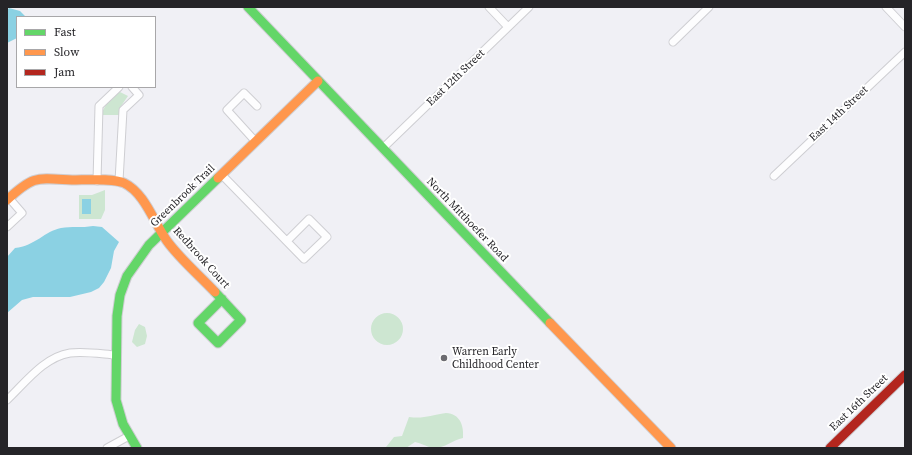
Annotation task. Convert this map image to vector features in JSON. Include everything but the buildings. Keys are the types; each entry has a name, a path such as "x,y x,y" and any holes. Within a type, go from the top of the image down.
{"street":[{"name":"North Mitthoefer Road","path":"248,7 443,213 671,448"},
{"path":"489,7 508,27"},
{"name":"East 12th Street","path":"383,148 529,7"},
{"path":"673,42 709,7"},
{"path":"886,7 905,27"},
{"name":"East 14th Street","path":"774,176 905,52"},
{"name":"Greenbrook Trail","path":"137,448 121,420 116,400 117,313 124,282 136,261 162,233 318,81"},
{"path":"97,181 99,106 118,88"},
{"path":"7,227 22,213 8,199 24,184 39,178 119,181 123,110 139,95 133,88"},
{"path":"256,142 226,110 244,93 257,106"},
{"path":"222,175 304,259 327,238 309,219 287,241"},
{"name":"Redbrook Court","path":"119,181 135,192 167,242 222,299 241,320 218,343 198,323 222,299"},
{"path":"7,400 46,363 58,356 73,352 116,355"},
{"name":"East 16th Street","path":"830,448 905,375"},
{"path":"106,448 129,436"}],"green space":[{"path":"120,92 128,96 119,109 119,115 103,115 102,112 112,94"},
{"path":"105,190 105,210 101,219 79,219 79,195 92,195"},
{"path":"384,313 390,313 399,317 403,329 399,341 390,345 384,345 375,341 371,332 371,326 375,317"},
{"path":"139,324 145,327 147,336 145,344 137,347 132,342 135,330"},
{"path":"446,413 458,418 463,429 463,438 437,448 415,442 406,448 386,447 394,437 402,436 409,417 424,417"}],"water":[{"path":"9,8 20,11 25,16 16,16 16,38 7,43 7,10"},
{"path":"82,199 91,199 91,214 82,214"},
{"path":"93,226 102,227 119,242 114,251 111,268 104,282 99,288 91,292 70,297 33,297 22,300 7,313 7,257 15,248 34,242 50,232 61,228"}],"traffic: fast":[{"path":"248,7 550,323"},
{"path":"137,448 123,424 116,400 117,316 120,295 127,276 149,245 218,178"},
{"path":"215,292 241,320 218,343 198,323 222,299"}],"traffic: slow":[{"path":"218,178 318,81"},
{"path":"7,200 24,186 36,180 106,180 124,183 138,194 172,248 215,292"},
{"path":"550,323 671,448"}],"traffic: jam":[{"path":"830,448 905,375"}],"place":[{"name":"Warren Early Childhood Center","path":"444,358"}]}
